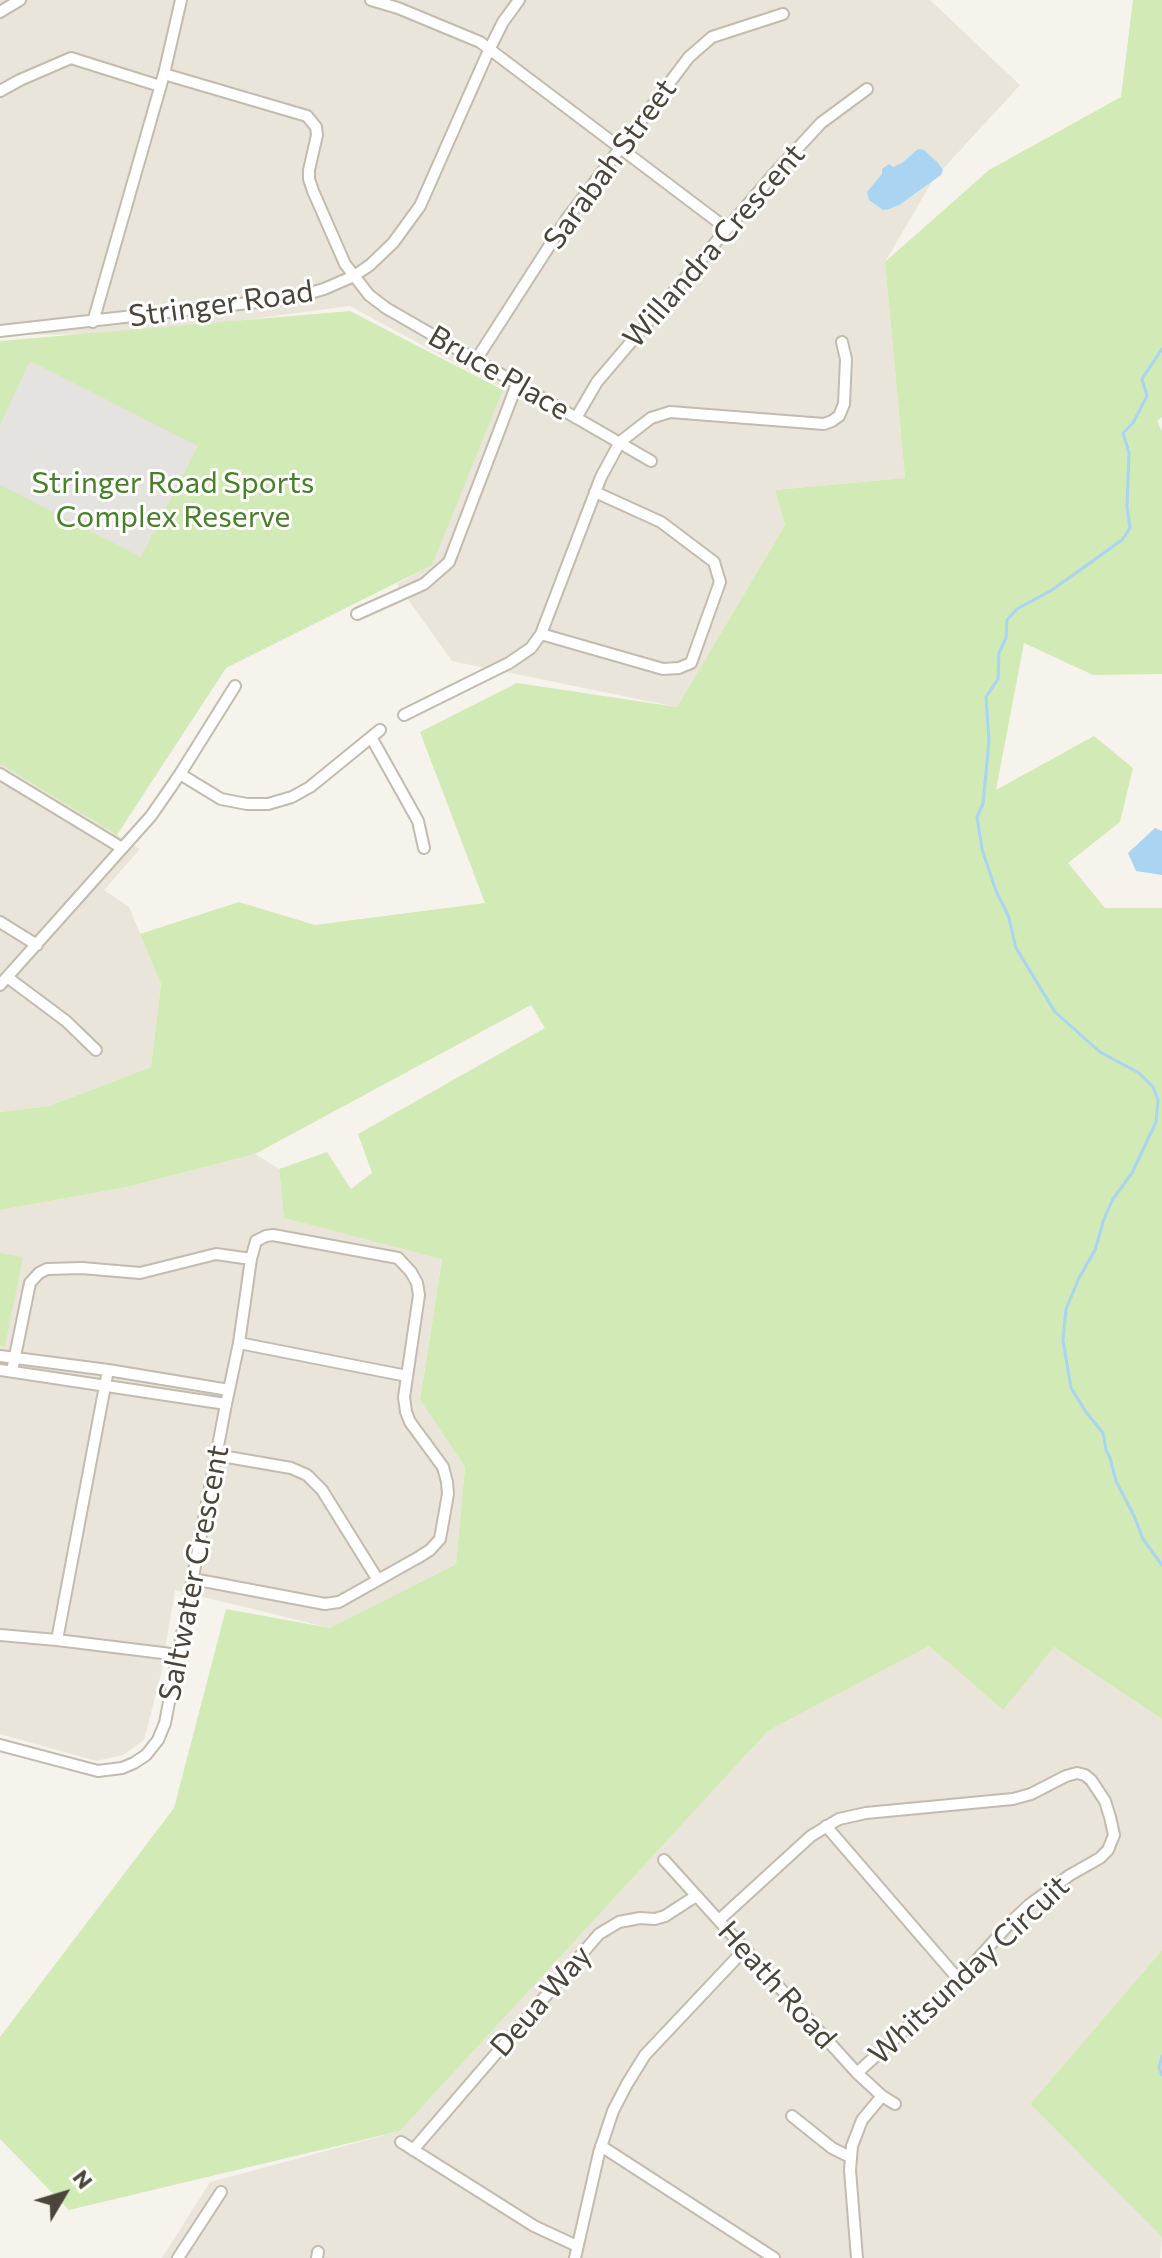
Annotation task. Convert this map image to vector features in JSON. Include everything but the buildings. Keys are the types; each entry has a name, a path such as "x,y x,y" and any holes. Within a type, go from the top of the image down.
{"street":[{"path":"0,12 20,0"},
{"path":"93,322 164,74 181,0"},
{"path":"371,0 480,42 726,228"},
{"name":"Stringer Road","path":"0,331 293,298 354,276 393,243 420,206 489,50 503,22 519,0"},
{"name":"Sarabah Street","path":"476,360 566,220 678,69 700,45 724,32 783,14"},
{"path":"0,91 71,58 160,86"},
{"name":"Bruce Place","path":"164,74 301,113 312,120 317,135 309,179 345,264 369,295 386,308 651,461"},
{"name":"Willandra Crescent","path":"576,418 597,382 726,228 821,123 867,89"},
{"path":"404,715 520,657 541,634 601,477 620,442 651,418 670,412 824,424 832,421 839,416 844,404 846,359 842,342"},
{"path":"357,614 424,584 449,562 517,384"},
{"path":"541,634 663,669 691,663 720,582 714,562 661,522 595,492"},
{"path":"96,1050 66,1021 3,981 151,816 235,686"},
{"path":"180,774 221,799 268,804 292,797 310,787 375,734 418,821 424,848"},
{"path":"0,774 122,848"},
{"path":"0,922 37,945"},
{"name":"Saltwater Crescent","path":"0,1745 98,1771 122,1768 146,1755 165,1723 256,1241 273,1235 398,1258 411,1272 419,1295 407,1376"},
{"path":"12,1371 30,1283 47,1269 82,1268 140,1273 210,1255 251,1259"},
{"path":"193,1579 325,1604 339,1602 430,1550 440,1539 448,1494 447,1482 443,1467 406,1412 404,1397 407,1376 239,1343"},
{"path":"0,1356 229,1390"},
{"path":"0,1370 226,1404"},
{"path":"57,1640 108,1370"},
{"path":"216,1455 291,1468 307,1475 322,1490 378,1580"},
{"path":"0,1635 179,1655"},
{"name":"Whitsunday Circuit","path":"719,1920 811,1836 839,1819 866,1813 1013,1799 1077,1773 1091,1780 1105,1801 1110,1817 1114,1835 1108,1850 1029,1905 959,1980 857,2073"},
{"path":"826,1826 959,1980"},
{"name":"Heath Road","path":"664,1860 857,2073 895,2104"},
{"name":"Deua Way","path":"413,2150 599,1934 619,1922 665,1916 696,1896"},
{"path":"401,2142 576,2252 601,2146 613,2111 627,2084 645,2055 745,1949"},
{"path":"859,2257 850,2157 862,2120 882,2096"},
{"path":"792,2116 832,2148 850,2157"},
{"path":"601,2146 774,2258"},
{"path":"178,2258 221,2192"}],"shaded area":[{"path":"0,0 930,0 1020,85 933,180 885,262 905,478 775,490 785,525 677,707 452,661 397,584 432,564 503,389 350,306 138,334 0,335"},
{"path":"30,361 198,446 141,557 0,485 0,425"},
{"path":"0,764 140,849 104,890 129,907 161,984 151,1067 49,1106 0,1112"},
{"path":"255,1154 279,1169 284,1218 442,1258 420,1400 465,1467 456,1564 330,1628 175,1590 161,1674 144,1740 123,1755 96,1761 0,1734 0,1210 127,1187"},
{"path":"929,1646 1002,1709 1054,1647 1162,1719 1162,1950 1030,2104 1162,2237 1160,2258 162,2258 210,2182 400,2131 768,1731"}],"green space":[{"path":"1133,0 1162,0 1162,417 1157,421 1162,431 1162,674 1093,675 1024,643 996,790 1094,736 1133,768 1120,822 1068,863 1105,908 1162,908 1162,1719 1054,1647 1003,1710 929,1646 768,1731 400,2131 69,2210 0,2139 0,2037 174,1808 226,1609 330,1628 456,1564 465,1467 420,1400 442,1259 284,1218 279,1169 327,1152 351,1189 372,1173 358,1134 545,1028 531,1005 255,1154 127,1187 0,1210 0,1112 49,1106 151,1067 161,984 140,934 239,902 315,925 485,903 420,732 517,683 677,707 785,525 775,490 905,478 885,262 989,170 1121,97"},
{"name":"Stringer Road Sports Complex Reserve","path":"350,311 503,390 432,565 226,668 117,835 0,764 0,341"},
{"path":"0,1253 23,1257 5,1346 0,1346"},
{"path":"1162,1950 1162,2237 1030,2104"}],"water":[{"path":"918,149 924,150 938,163 943,170 941,175 889,209 883,210 869,200 867,192 882,174 882,169 889,164 893,167 902,163"},
{"path":"1155,828 1162,831 1162,875 1136,871 1128,853"}],"waterway":[{"path":"1162,349 1142,379 1147,396 1133,423 1123,433 1129,453 1127,507 1130,528 1122,540 1052,590 1017,609 1007,620 1006,638 999,653 998,679 986,697 989,741 983,804 977,817 982,849 1008,915 1016,948 1055,1012 1100,1052 1139,1073 1153,1087 1158,1100 1156,1122 1132,1173 1113,1199 1095,1250 1066,1309 1063,1340 1071,1388 1103,1433 1116,1481 1143,1539 1162,1565"},
{"path":"1162,2056 1159,2068 1162,2075"}]}
